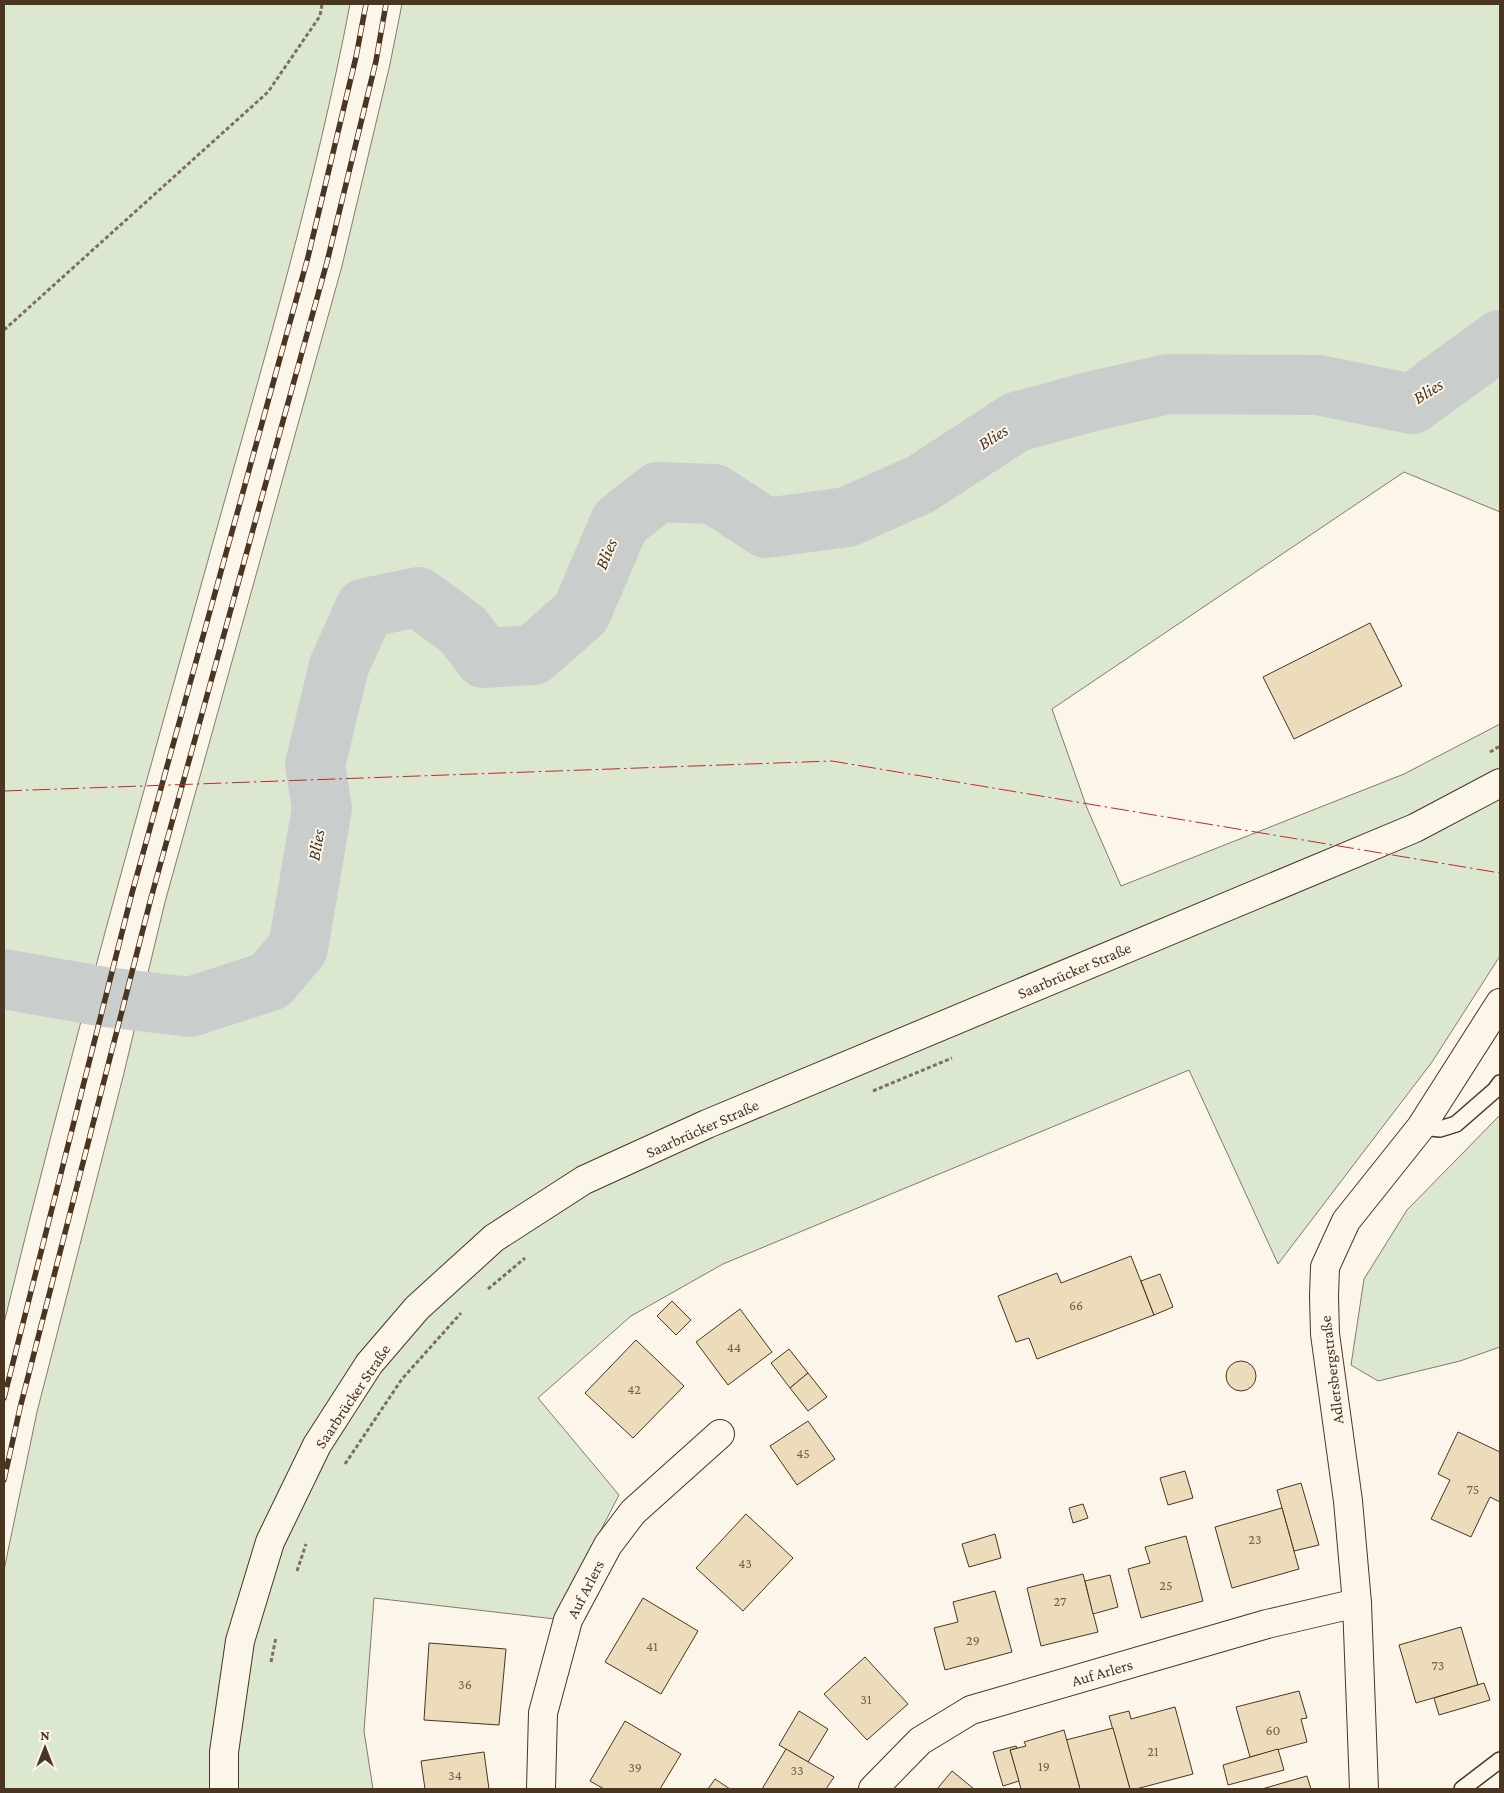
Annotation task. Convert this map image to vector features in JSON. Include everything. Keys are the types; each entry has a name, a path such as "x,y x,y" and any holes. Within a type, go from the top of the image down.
{"street":[{"name":"Saarbrücker Straße","path":"224,1789 224,1752 240,1641 270,1542 317,1445 369,1364 417,1308 494,1238 584,1180 654,1148 1414,828 1500,783"},
{"name":"Adlersbergstraße","path":"1364,1789 1357,1603 1348,1501 1326,1334 1324,1296 1326,1268 1346,1221 1422,1127 1500,1004"},
{"name":"Auf Arlers","path":"541,1789 543,1713 568,1620 608,1545 633,1512 720,1434"},
{"name":"Auf Arlers","path":"873,1789 920,1741 970,1710 1267,1624 1357,1603"}],"lane":[{"path":"1422,1127 1440,1129 1456,1124 1495,1090 1500,1082"},
{"path":"1462,1789 1500,1760"}],"path":[{"path":"4,330 268,92 320,16 322,4"},
{"path":"1483,756 1500,746"},
{"path":"866,1094 957,1056"},
{"path":"482,1294 527,1256"},
{"path":"342,1468 402,1379 467,1307"},
{"path":"295,1576 308,1541"},
{"path":"270,1665 278,1630"}],"green space":[{"path":"4,4 350,4 321,138 288,271 106,928 28,1224 4,1323"},
{"path":"402,4 1500,4 1500,512 1404,472 1052,709 1087,808 1121,886 1404,774 1500,724 1500,956 1432,1062 1278,1264 1189,1070 723,1264 631,1316 538,1398 619,1495 555,1619 374,1598 364,1731 373,1789 4,1789 4,1570 37,1412 123,1077 165,902 342,266 390,64"},
{"path":"1500,1115 1500,1347 1460,1361 1378,1381 1351,1365 1364,1279 1407,1210"}],"building":[{"path":"1370,623 1402,686 1294,739 1263,677"},
{"path":"1131,1256 1154,1315 1037,1359 1029,1338 1016,1342 998,1296 1057,1273 1061,1283"},
{"path":"1160,1274 1173,1307 1154,1315 1141,1281"},
{"path":"672,1301 691,1320 676,1335 657,1316"},
{"path":"740,1309 772,1352 728,1385 696,1342"},
{"path":"636,1340 684,1386 633,1438 585,1393"},
{"path":"789,1349 808,1373 790,1388 771,1363"},
{"path":"1241,1361 1252,1365 1256,1376 1252,1387 1241,1391 1230,1387 1226,1376 1230,1365"},
{"path":"808,1373 827,1397 808,1411 790,1388"},
{"path":"808,1421 835,1459 797,1485 770,1446"},
{"path":"1458,1432 1500,1452 1500,1502 1490,1497 1471,1537 1431,1519 1450,1480 1438,1474"},
{"path":"1185,1471 1193,1498 1168,1505 1160,1478"},
{"path":"1301,1483 1319,1545 1294,1551 1277,1490"},
{"path":"1083,1504 1088,1518 1073,1523 1069,1508"},
{"path":"1282,1508 1299,1569 1232,1588 1215,1527"},
{"path":"746,1514 793,1558 743,1611 696,1568"},
{"path":"995,1534 1001,1558 969,1567 962,1544"},
{"path":"1186,1536 1203,1601 1141,1618 1128,1569 1150,1563 1145,1547"},
{"path":"1083,1574 1098,1632 1041,1646 1027,1588"},
{"path":"1110,1575 1118,1607 1093,1614 1085,1581"},
{"path":"995,1591 1012,1652 945,1670 934,1628 958,1622 953,1602"},
{"path":"643,1598 698,1631 661,1694 605,1662"},
{"path":"1461,1627 1478,1685 1416,1703 1399,1645"},
{"path":"429,1643 506,1649 499,1725 424,1720"},
{"path":"865,1657 908,1704 867,1740 824,1694"},
{"path":"1484,1683 1490,1700 1439,1715 1434,1698"},
{"path":"1299,1691 1307,1718 1301,1719 1307,1742 1250,1757 1236,1707"},
{"path":"1175,1707 1193,1774 1130,1789 1109,1716 1129,1711 1131,1719"},
{"path":"799,1711 828,1729 808,1762 779,1745"},
{"path":"625,1721 681,1754 660,1789 604,1789 590,1781"},
{"path":"1113,1728 1130,1789 1080,1789 1066,1740"},
{"path":"1064,1730 1080,1789 1021,1789 1010,1750 1026,1746 1024,1742"},
{"path":"1016,1746 1017,1748 1010,1750 1019,1781 1003,1786 993,1752"},
{"path":"786,1749 834,1777 826,1789 762,1789"},
{"path":"1278,1749 1284,1770 1228,1785 1223,1765"},
{"path":"484,1752 489,1789 425,1789 421,1761"},
{"path":"952,1771 974,1789 937,1789"},
{"path":"1307,1776 1311,1789 1262,1789"},
{"path":"715,1779 730,1789 708,1789"}],"waterway":[{"name":"Blies","path":"4,979 105,997 190,1007 270,981 298,948 322,808 315,765 339,666 365,608 418,597 463,630 484,658 533,655 581,613 620,522 658,492 714,494 766,528 847,517 921,484 1016,422 1093,401 1168,384 1318,385 1412,404 1500,340"}],"railway":[{"path":"4,1398 132,893 308,257 356,57 366,4"},
{"path":"4,1480 20,1408 151,898 327,262 376,61 386,4"}],"power":[{"path":"4,791 832,761 1500,873"}]}
